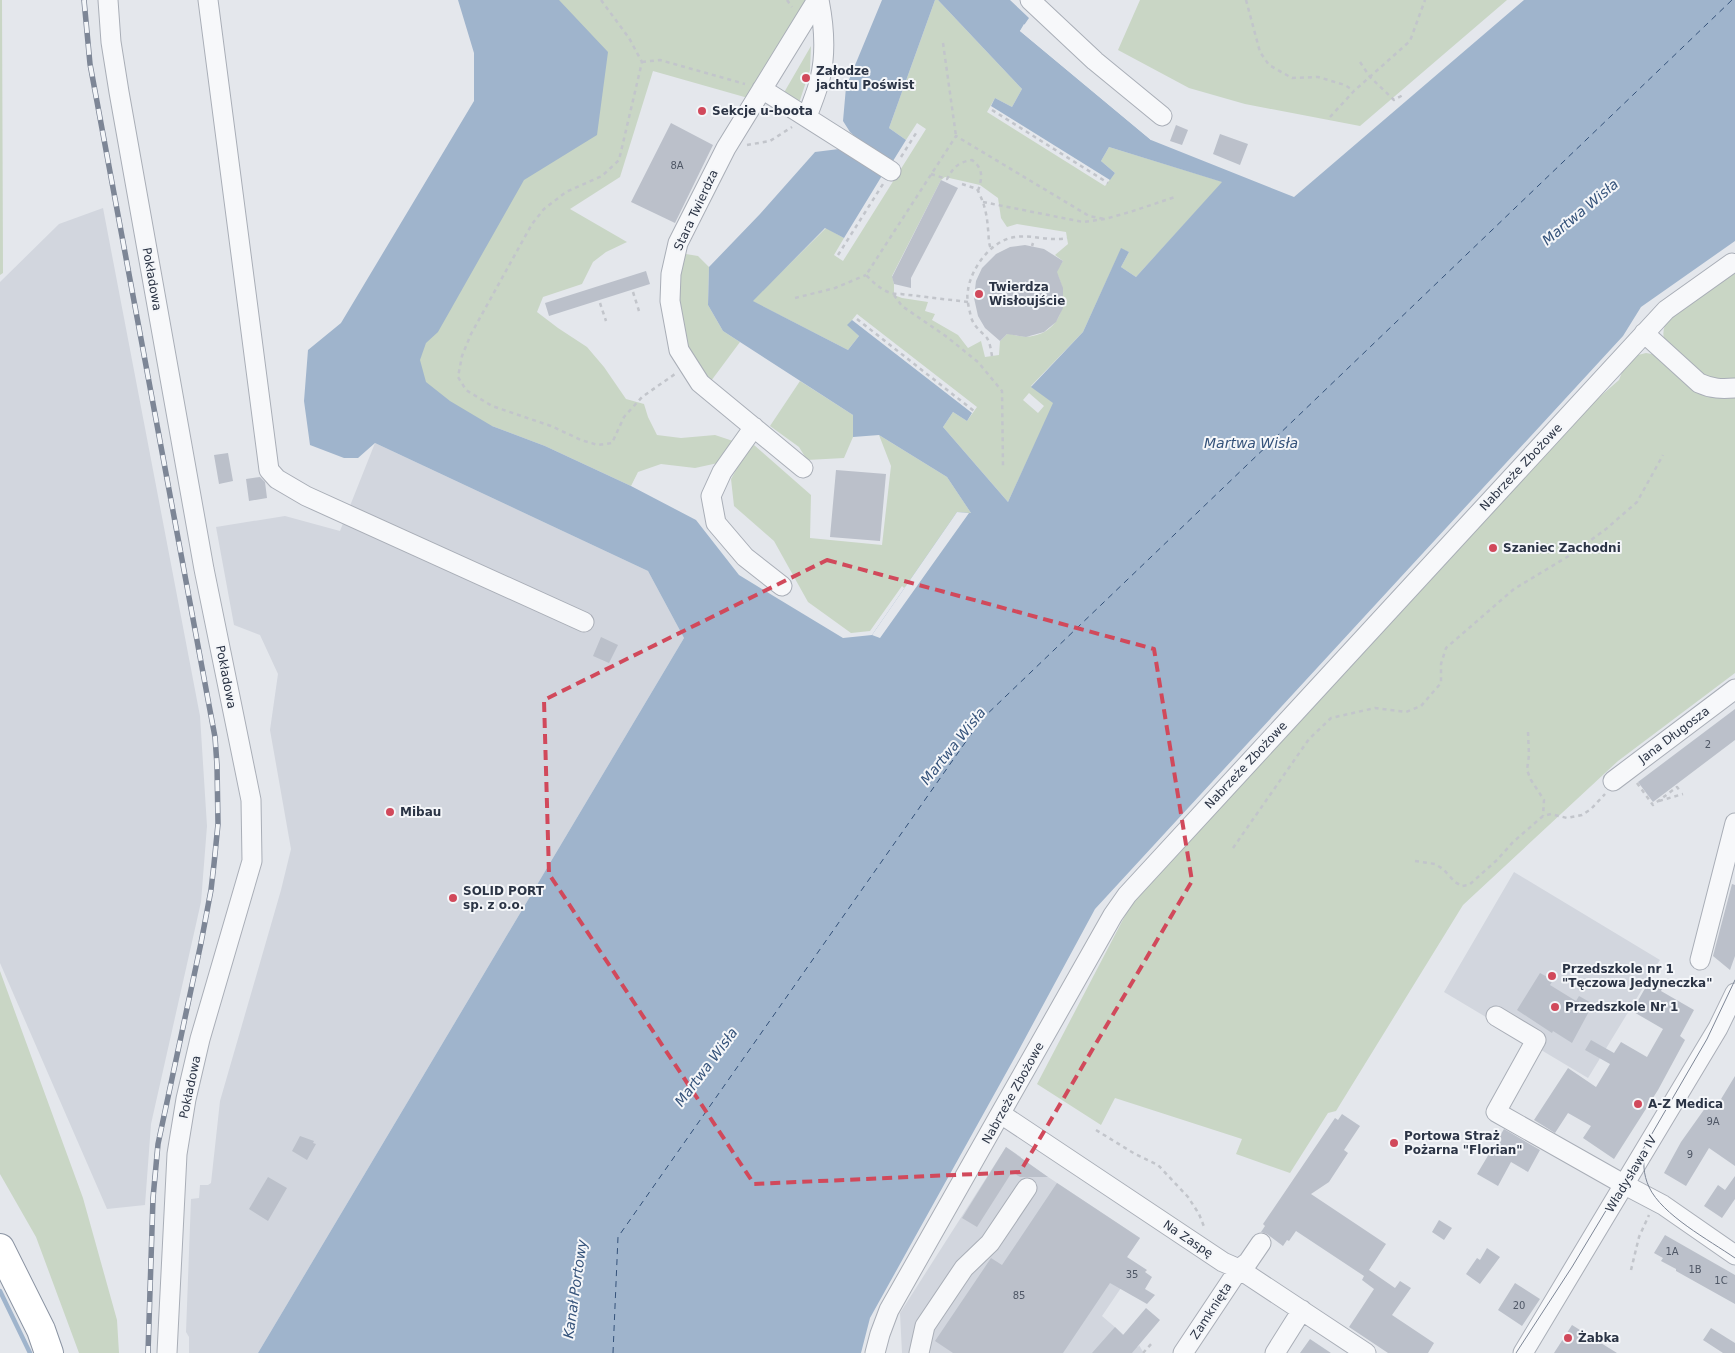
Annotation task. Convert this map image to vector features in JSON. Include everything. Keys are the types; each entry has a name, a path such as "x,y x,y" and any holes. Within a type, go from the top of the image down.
{"highway":[{"path":"0,1248 41,1330 49,1353"}],"street":[{"name":"Pokładowa","path":"108,0 111,42 119,92 175,413 206,579 251,800 252,861 200,1039 186,1099 177,1154 167,1353"},
{"path":"208,0 269,470 277,479 306,496 584,622"},
{"path":"807,117 821,71 824,39 818,0"},
{"name":"Stara Twierdza","path":"803,468 700,383 679,350 670,301 671,274 678,243 726,148 818,0"},
{"path":"1030,0 1095,61 1162,116"},
{"path":"762,89 892,171"},
{"name":"Nabrzeże Zbożowe","path":"876,1353 880,1334 889,1310 1006,1117 1113,915 1127,895 1666,310 1732,263"},
{"path":"1644,333 1699,383 1720,389 1735,388"},
{"path":"754,427 722,472 711,496 716,522 745,557 782,586"},
{"name":"Jana Długosza","path":"1620,775 1735,690"},
{"path":"1700,960 1735,823"},
{"name":"Władysława IV","path":"1523,1353 1718,1028 1735,993"},
{"path":"1496,1016 1536,1040 1496,1112 1673,1212 1735,1255"},
{"name":"Na Zaspę","path":"1006,1117 1223,1262 1239,1269 1366,1353"},
{"path":"919,1353 925,1326 964,1268 990,1243 1026,1188"},
{"name":"Zamknięta","path":"1183,1353 1239,1269 1248,1262 1261,1243"},
{"path":"1275,1353 1302,1310"}],"path":[{"path":"601,0 629,38 642,62 619,160 602,176 566,192 544,209 532,224 471,334 462,356 458,377 466,390 492,406 551,426 581,440 598,445 612,444 624,417 642,397 660,383 688,366"},
{"path":"1246,0 1260,52 1269,65 1292,78 1318,77 1345,85 1354,91"},
{"path":"1330,117 1354,91 1410,40 1425,0"},
{"path":"795,298 835,288 866,275 956,136 944,43"},
{"path":"642,62 660,60 762,89"},
{"path":"1360,62 1370,77 1394,100 1403,95"},
{"path":"992,110 1108,183"},
{"path":"726,148 770,141 807,117"},
{"path":"838,255 918,130"},
{"path":"956,136 1089,216 1105,219"},
{"path":"931,174 947,180 958,164 972,160 981,169 982,177 978,191 983,202 991,249"},
{"path":"962,184 978,191"},
{"path":"983,202 1083,222 1105,219 1175,197"},
{"path":"992,356 987,339 972,320 968,302 968,290 975,268 991,249 1009,238 1067,238"},
{"path":"866,275 879,288 894,294 968,302"},
{"path":"633,292 639,311"},
{"path":"894,294 902,306 947,337 978,362 1002,391 1003,467"},
{"path":"600,303 606,321"},
{"path":"857,320 974,411"},
{"path":"1232,848 1309,739 1332,718 1374,708 1406,712 1422,706 1441,683 1441,664 1446,648 1514,589 1572,554 1606,529 1637,502 1663,455"},
{"path":"1528,732 1529,755 1527,770 1544,800 1543,816"},
{"path":"1416,861 1435,864 1443,868 1455,882 1462,886 1469,884 1498,860 1513,842 1543,816 1551,814 1567,818 1582,815 1606,793 1620,775 1653,805 1682,793 1677,787 1657,802"},
{"path":"1096,1130 1135,1154 1158,1165 1200,1214 1206,1231"},
{"path":"1631,1270 1639,1237 1651,1211"},
{"path":"1143,1353 1152,1342"}],"highlighted area":[{"path":"827,560 1154,649 1192,881 1020,1172 754,1184 549,874 544,700"}],"shaded area":[{"path":"103,208 200,716 207,826 201,902 151,1124 145,1205 107,1209 0,963 0,282 59,224"},
{"path":"375,443 648,571 684,638 258,1353 189,1353 189,1337 186,1332 191,1199 199,1198 200,1185 211,1183 220,1101 291,849 270,730 278,674 260,635 234,625 216,527 285,516 340,531"},
{"name":"Przedszkole nr 1 \"Tęczowa Jedyneczka\"","path":"1514,872 1660,960 1588,1078 1444,992"},
{"path":"1006,1147 1021,1157 1021,1159 1140,1238 1113,1278 1123,1285 1102,1316 1138,1347 1139,1345 1142,1353 902,1353 900,1313"}],"green space":[{"path":"0,0 2,0 3,273 0,275"},
{"path":"531,0 809,0 748,98 653,71 620,177 570,209 627,242 606,252 593,262 582,284 543,297 537,312 587,347 604,367 626,399 644,404 657,435 681,438 715,435 733,441 718,463 695,468 661,464 638,472 631,486 545,446 492,426 442,429 405,341"},
{"path":"935,0 938,0 1022,89 1012,107 995,98 987,112 1105,186 1115,173 1101,161 1109,147 1223,182 1136,277 1121,267 1129,252 1121,249 1083,332 1031,386 1054,403 1008,502 943,427 953,412 967,421 977,407 857,314 848,325 859,336 848,350 752,301 826,228 844,238 834,255 843,261 926,129 917,123 906,140 889,128","holes":["945,177 980,185 998,198 1001,218 1007,227 1017,224 1066,232 1068,244 1055,255 1063,261 1056,272 1062,286 1061,312 1047,330 1036,335 1023,336 1008,333 1000,341 999,355 985,357 981,341 968,348 958,335 932,320 935,314 925,311 928,302 894,295 892,276 941,180","1029,393 1044,406 1038,413 1023,400"]},
{"path":"1140,0 1507,0 1360,126 1245,104 1189,88 1118,50"},
{"path":"811,46 810,70 798,106 782,96"},
{"path":"680,253 698,256 709,267 708,305 723,331 740,342 711,381 691,356 675,321"},
{"path":"1735,270 1735,381 1715,381 1703,375 1679,356 1663,336 1667,319"},
{"path":"1646,353 1658,355 1735,397 1735,673 1618,761 1463,905 1336,1111 1328,1113 1290,1173 1236,1154 1242,1139 1115,1098 1101,1125 1037,1084 1129,908 1140,893 1580,414 1619,380 1624,367 1634,356"},
{"path":"800,381 853,415 853,437 844,458 807,460 799,447 770,426"},
{"path":"879,435 947,477 971,513 904,588 902,586 870,631 851,633 808,602 774,541 734,506 731,479 742,459 754,445 811,495 810,538 882,545 891,466"},
{"path":"0,971 83,1198 117,1320 119,1353 79,1353 36,1237 0,1174"}],"water":[{"name":"Martwa Wisła","path":"458,0 559,0 608,52 597,135 524,180 438,332 426,343 420,360 426,382 450,401 492,426 545,446 631,486 696,520 739,575 843,638 872,635 957,512 971,513 947,477 879,435 853,437 853,415 723,331 708,305 709,267 760,214 815,152 839,149 859,140 850,132 843,121 846,87 882,0 935,0 889,128 906,140 893,161 870,147 883,174 844,238 825,228 753,301 848,350 859,336 847,325 852,320 972,413 967,421 953,412 943,427 1008,502 1053,403 1031,387 1083,332 1121,248 1129,252 1121,267 1136,277 1222,182 1109,147 1101,161 1115,173 1110,180 991,106 995,98 1012,107 1022,89 938,0 1010,0 1029,18 1020,31 1151,140 1294,197 1524,0 1735,0 1735,241 1641,307 1623,336 1095,909 870,1318 861,1353 258,1353 684,638 648,571 375,443 358,458 344,458 310,445 304,401 308,350 341,323 474,101 474,53"}],"pier":[{"path":"1024,24 1026,26 1023,30 1152,138 1151,140 1020,31"},
{"path":"957,512 969,513 880,638 872,635"}],"building":[{"path":"671,123 713,145 675,223 631,202"},
{"path":"1176,125 1188,130 1182,145 1170,141"},
{"path":"1220,134 1248,144 1240,165 1213,154"},
{"path":"941,180 958,188 911,278 911,288 894,284 892,277"},
{"path":"1025,245 1044,249 1063,261 1057,272 1063,288 1063,308 1056,322 1044,332 1026,337 1007,334 1000,341 985,328 978,316 974,298 976,281 982,268 996,254 1010,247"},
{"path":"646,271 650,284 549,316 545,303"},
{"path":"228,453 233,481 219,484 214,455"},
{"path":"836,470 886,474 880,541 830,537"},
{"path":"260,477 265,482 267,498 249,501 246,479"},
{"path":"601,637 618,645 609,663 593,656"},
{"path":"1735,709 1735,740 1653,802 1638,782"},
{"path":"1732,884 1735,885 1735,956 1730,970 1713,956"},
{"name":"Przedszkole Nr 1","path":"1540,973 1553,980 1550,985 1576,1001 1579,996 1593,1004 1572,1043 1553,1031 1552,1033 1517,1010"},
{"path":"1651,978 1664,985 1661,991 1694,1010 1680,1036 1685,1040 1658,1090 1614,1159 1583,1138 1591,1126 1568,1113 1555,1133 1534,1120 1568,1068 1596,1087 1610,1064 1585,1050 1591,1040 1614,1053 1621,1042 1647,1057 1663,1029 1632,1011"},
{"path":"1735,1076 1735,1166 1709,1148 1686,1186 1664,1173 1681,1142 1708,1104 1715,1109"},
{"path":"1342,1114 1360,1126 1344,1150 1348,1153 1329,1182 1311,1194 1386,1244 1369,1270 1395,1288 1400,1281 1411,1288 1392,1315 1434,1343 1428,1353 1388,1353 1349,1327 1374,1289 1362,1280 1364,1276 1296,1231 1283,1246 1267,1234 1261,1232 1265,1226 1263,1224 1335,1118 1338,1120"},
{"path":"1504,1129 1540,1150 1528,1172 1511,1162 1498,1186 1477,1174"},
{"path":"300,1136 314,1141 313,1143 316,1144 307,1160 292,1151"},
{"path":"1006,1147 1048,1177 1020,1177 1012,1172 977,1227 962,1218"},
{"path":"1735,1176 1735,1199 1722,1218 1704,1206 1718,1185 1725,1190"},
{"path":"268,1177 287,1188 268,1221 249,1209"},
{"path":"1057,1183 1140,1238 1127,1257 1147,1270 1145,1272 1152,1277 1145,1289 1155,1295 1147,1304 1110,1283 1063,1353 953,1353 935,1341 991,1258 1002,1265"},
{"path":"1439,1220 1452,1228 1444,1240 1432,1232"},
{"path":"1665,1235 1735,1275 1735,1304 1661,1261 1663,1258 1654,1253"},
{"path":"1487,1248 1500,1257 1480,1284 1466,1274 1477,1258 1480,1260"},
{"path":"1515,1283 1540,1299 1522,1326 1498,1310"},
{"path":"1146,1308 1160,1320 1132,1353 1092,1353 1115,1327 1123,1335"},
{"path":"1572,1325 1617,1353 1554,1353"},
{"path":"1711,1328 1735,1343 1735,1353 1723,1353 1703,1340"},
{"path":"1310,1339 1331,1353 1300,1353"}],"waterway":[{"path":"0,1291 30,1353"}],"ferry route":[{"path":"613,1353 618,1237 981,720 1732,0"}],"tram line":[{"path":"1516,1353 1572,1267 1646,1144 1707,1039 1735,980"},
{"path":"1645,1149 1645,1173 1649,1187 1655,1197 1675,1217 1735,1258"}],"railway":[{"path":"84,0 90,64 215,737 217,765 218,824 211,890 158,1144 153,1198 148,1353"}],"place":[{"name":"Załodze jachtu Poświst","path":"806,78"},
{"name":"Sekcje u-boota","path":"702,111"},
{"name":"Twierdza Wisłoujście","path":"979,294"},
{"name":"Szaniec Zachodni","path":"1493,548"},
{"name":"Mibau","path":"390,812"},
{"name":"SOLID PORT sp. z o.o.","path":"453,898"},
{"name":"Przedszkole nr 1 \"Tęczowa Jedyneczka\"","path":"1552,976"},
{"name":"Przedszkole Nr 1","path":"1555,1007"},
{"name":"A-Z Medica","path":"1638,1104"},
{"name":"Portowa Straż Pożarna \"Florian\"","path":"1394,1143"},
{"name":"Żabka","path":"1568,1338"}],"water label":[{"name":"Kanał Portowy","path":"575,1289"}]}
